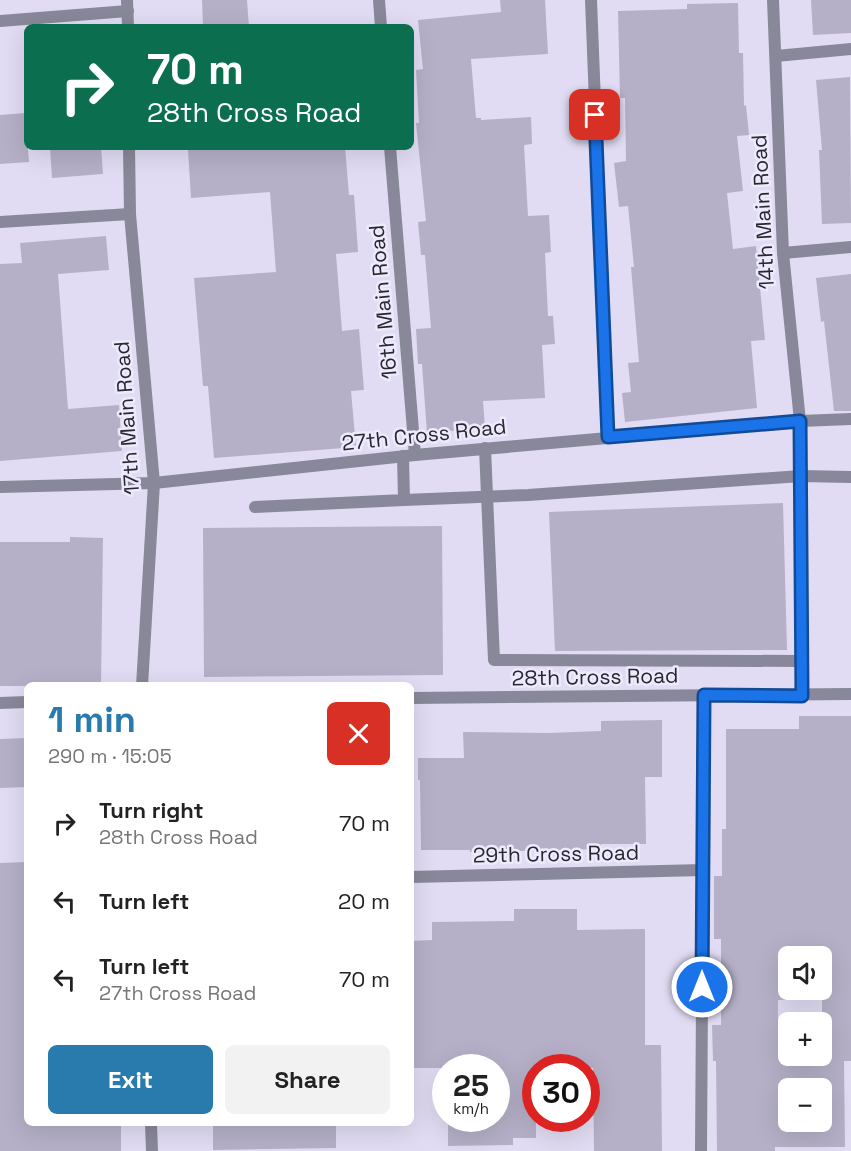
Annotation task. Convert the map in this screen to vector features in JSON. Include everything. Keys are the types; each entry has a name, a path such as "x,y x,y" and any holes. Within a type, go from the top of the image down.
{"street":[{"path":"379,0 381,24"},
{"path":"591,0 608,437"},
{"name":"14th Main Road","path":"773,0 783,253 800,421 802,696"},
{"path":"0,21 128,6 128,24"},
{"path":"776,56 851,49"},
{"name":"17th Main Road","path":"129,150 130,214 154,483 142,682"},
{"name":"16th Main Road","path":"390,150 409,455 405,500"},
{"path":"0,222 130,214"},
{"path":"783,253 851,247"},
{"name":"27th Cross Road","path":"0,488 154,483 485,448 800,421 851,419"},
{"path":"485,448 494,660 801,661"},
{"path":"255,507 487,497 801,476 851,477"},
{"name":"28th Cross Road","path":"414,698 851,694"},
{"path":"701,1151 704,695"},
{"path":"0,703 24,702"},
{"name":"29th Cross Road","path":"414,877 703,870"},
{"path":"151,1126 152,1151"}],"building":[{"path":"202,0 247,0 249,24 203,24"},
{"path":"500,0 545,0 548,54 471,59 476,118 481,118 481,120 531,117 532,144 524,145 528,216 549,215 551,252 545,253 548,316 553,316 555,344 542,345 545,398 483,401 485,428 427,433 422,364 418,364 416,329 431,328 425,255 421,255 418,222 426,221 416,123 419,123 416,70 423,69 418,20 501,12"},
{"path":"811,0 851,0 851,33 813,35"},
{"path":"738,3 739,53 743,53 744,106 746,105 749,135 737,136 743,191 727,193 733,249 756,246 765,340 751,341 757,408 625,422 622,393 631,392 628,363 639,362 628,206 619,207 614,163 626,161 625,98 620,98 618,11 687,9 687,4"},
{"path":"850,77 851,223 822,224 819,150 822,150 816,80"},
{"path":"24,113 24,150 28,150 29,162 0,164 0,115"},
{"path":"50,150 101,150 103,174 52,178"},
{"path":"188,150 345,150 349,195 354,195 358,252 336,254 342,331 359,329 364,390 351,391 356,447 214,458 208,386 203,386 194,278 276,272 270,192 191,198"},
{"path":"106,236 109,270 58,274 68,409 119,405 122,451 0,461 0,264 22,263 20,243"},
{"path":"851,274 851,411 834,411 824,321 821,322 816,278"},
{"path":"783,503 787,650 555,651 549,512"},
{"path":"442,526 443,675 204,677 203,528"},
{"path":"70,537 103,538 101,682 24,682 24,686 0,686 0,542 70,542"},
{"path":"799,716 851,716 851,1061 844,1061 845,1147 775,1147 775,1151 717,1151 716,1061 713,1061 712,1025 721,1025 721,939 714,939 714,876 722,876 722,829 726,829 726,729 799,729","holes":["778,946 832,946 832,1000 822,1000 822,1012 832,1012 832,1066 778,1066"]},
{"path":"662,720 662,777 645,777 646,844 601,844 601,849 470,852 470,850 421,850 418,758 464,758 463,732 601,731 601,721"},
{"path":"24,738 24,787 0,788 0,739"},
{"path":"24,862 24,1126 121,1126 121,1151 0,1151 0,863"},
{"path":"514,909 577,909 577,930 645,929 645,1045 661,1045 662,1151 594,1151 594,1132 600,1132 600,1054 522,1054 522,1132 536,1132 536,1138 513,1138 513,1145 448,1146 448,1132 510,1132 510,1054 432,1054 432,1068 414,1068 414,941 432,940 432,922 514,921"},
{"path":"213,1126 336,1126 336,1148 213,1150"}],"route":[{"path":"595,115 608,437 800,421 802,696 704,695 702,987"}]}
